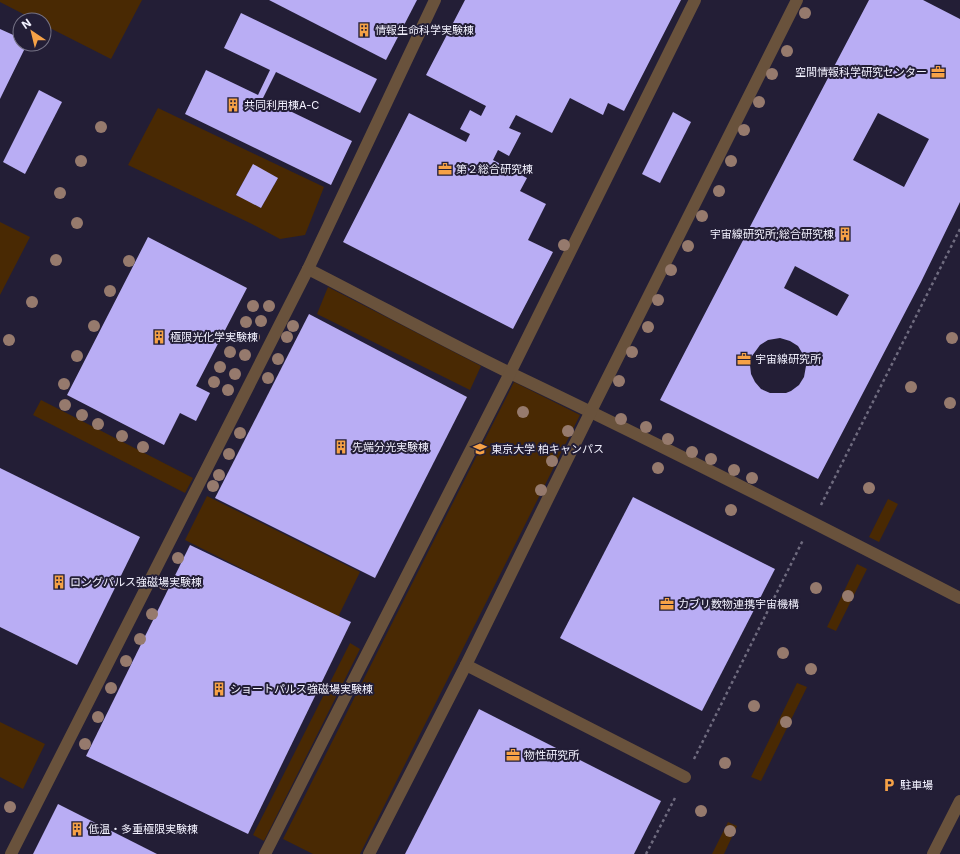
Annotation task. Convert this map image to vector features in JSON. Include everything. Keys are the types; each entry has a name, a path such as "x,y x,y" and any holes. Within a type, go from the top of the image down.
{"lane":[{"path":"11,854 308,268 435,0"},
{"path":"265,854 510,373 695,0"},
{"path":"369,854 466,665 591,411 797,0"},
{"path":"308,268 510,373 591,411 812,521 960,598"},
{"path":"466,665 685,777"},
{"path":"933,854 960,801"}],"shaded area":[{"path":"0,0 142,0 111,59 52,29 52,12 19,12 0,2"},
{"path":"158,108 324,187 305,235 280,239 252,224 128,165","holes":["253,165 278,178 261,208 236,194"]},
{"path":"0,222 30,237 0,295"},
{"path":"328,287 481,366 470,390 317,314"},
{"path":"514,382 580,415 360,854 313,854 283,839"},
{"path":"41,400 193,478 185,493 33,415"},
{"path":"207,496 360,572 338,617 185,540"},
{"path":"888,499 898,504 879,542 869,537"},
{"path":"857,564 867,569 836,631 827,627"},
{"path":"350,643 360,649 264,841 253,835"},
{"path":"797,683 807,687 761,781 751,777"},
{"path":"0,722 45,744 23,789 0,777"},
{"path":"728,822 737,826 724,854 712,854"}],"building":[{"name":"情報生命科学実験棟","path":"269,0 417,0 386,60"},
{"name":"第２総合研究棟","path":"465,0 681,0 624,111 608,103 603,115 570,98 552,133 516,115 509,128 521,133 509,156 498,150 493,160 527,178 520,191 546,204 528,240 553,252 513,329 343,242 409,113 466,142 470,134 460,129 470,110 481,116 486,106 426,75"},
{"name":"宇宙線研究所;総合研究棟","path":"869,0 923,0 960,19 960,202 921,282 818,479 660,400","holes":["878,113 929,139 904,187 853,160","795,266 849,295 837,316 784,288","780,338 790,341 798,346 804,356 806,366 804,377 799,385 786,393 770,393 761,389 751,374 750,365 752,356 760,345 768,340"]},
{"name":"共同利用棟A-C","path":"241,13 377,79 360,113 276,72 263,98 352,141 331,185 185,114 206,70 258,95 270,70 224,48"},
{"path":"0,29 12,34 12,52 23,52 0,99"},
{"path":"39,90 62,102 25,174 3,162"},
{"path":"673,112 691,122 660,183 642,174"},
{"path":"253,164 278,178 261,208 236,195"},
{"name":"極限光化学実験棟","path":"148,237 247,288 196,386 210,393 196,421 180,413 164,445 67,395"},
{"name":"先端分光実験棟","path":"309,314 467,397 375,578 215,498"},
{"name":"ロングパルス強磁場実験棟","path":"0,468 140,537 77,665 0,627"},
{"name":"カブリ数物連携宇宙機構","path":"633,497 775,569 702,711 560,638"},
{"name":"ショートパルス強磁場実験棟","path":"190,545 351,622 248,834 86,756"},
{"name":"物性研究所","path":"479,709 661,801 634,854 405,854"},
{"name":"低温・多重極限実験棟","path":"58,804 157,854 33,854"}],"place":[{"name":"情報生命科学実験棟","path":"364,30"},
{"name":"空間情報科学研究センター","path":"938,72"},
{"name":"共同利用棟A-C","path":"233,105"},
{"name":"第２総合研究棟","path":"445,169"},
{"name":"宇宙線研究所;総合研究棟","path":"845,234"},
{"name":"極限光化学実験棟","path":"159,337"},
{"name":"宇宙線研究所","path":"744,359"},
{"name":"先端分光実験棟","path":"341,447"},
{"name":"東京大学 柏キャンパス","path":"480,449"},
{"name":"ロングパルス強磁場実験棟","path":"59,582"},
{"name":"カブリ数物連携宇宙機構","path":"667,604"},
{"name":"ショートパルス強磁場実験棟","path":"219,689"},
{"name":"物性研究所","path":"513,755"},
{"name":"駐車場","path":"889,785"},
{"name":"低温・多重極限実験棟","path":"77,829"}]}
